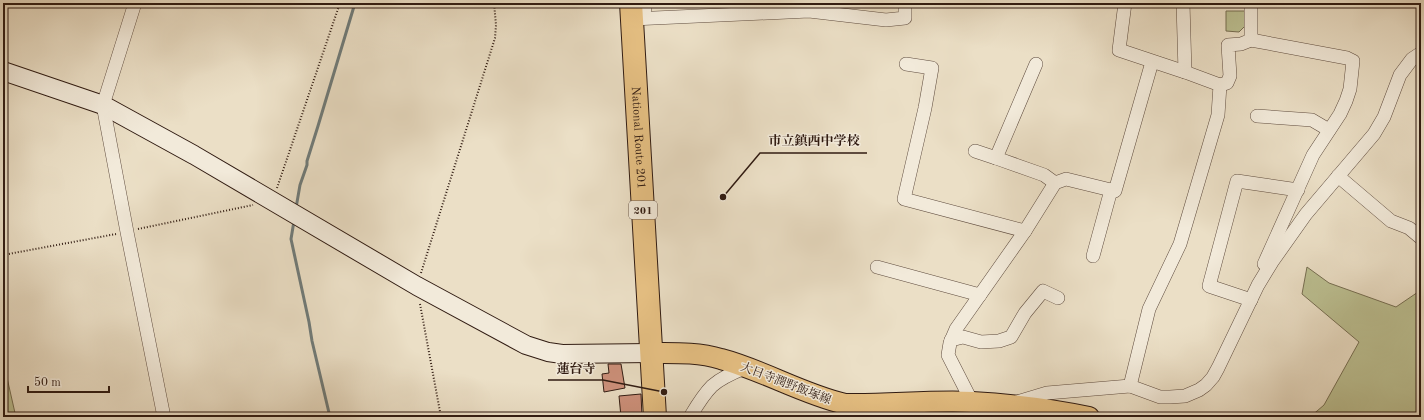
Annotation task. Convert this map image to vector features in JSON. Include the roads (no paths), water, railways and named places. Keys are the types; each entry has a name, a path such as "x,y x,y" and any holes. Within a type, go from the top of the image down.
{"highway":[{"name":"National Route 201","path":"638,11 651,353 655,417"}],"main road":[{"name":"大日寺潤野飯塚線","path":"651,353 692,353 720,358 844,404 972,402 1010,405 1077,416"}],"street":[{"path":"135,3 103,104 126,232 164,417"},
{"path":"638,11 736,9 809,11 886,20 905,18 905,3"},
{"path":"1010,405 1047,393 1130,386 1160,396 1185,396 1206,385 1218,368 1251,300 1265,261 1313,154 1340,114 1350,90 1353,61 1347,58 1251,40 1241,44 1228,45 1230,76 1227,83 1220,85 1119,50 1125,3"},
{"path":"1183,3 1184,72"},
{"path":"1251,3 1251,40"},
{"path":"1258,284 1306,214 1374,134 1384,117 1400,75 1418,60"},
{"path":"972,402 948,355 951,340 956,329 1025,231 1055,183 1066,179 1115,191 1152,62"},
{"path":"906,64 932,68 904,199 1025,231"},
{"path":"996,158 1036,64"},
{"path":"3,71 103,104 194,155 417,286 526,345 548,352 562,354 651,353"},
{"path":"1130,386 1149,309 1180,244 1218,115 1220,85"},
{"path":"1257,116 1312,120 1328,130"},
{"path":"975,151 1044,175 1055,183"},
{"path":"1338,176 1391,220 1409,228 1421,238"},
{"path":"1251,300 1209,286 1237,181 1298,190"},
{"path":"1093,256 1111,190"},
{"path":"877,268 980,295"},
{"path":"951,340 962,337 981,342 999,341 1011,337 1025,313 1043,291 1058,298"},
{"path":"690,417 702,398 712,386 725,377 747,367"}],"waterway":[{"path":"296,208 300,185 355,3"},
{"path":"294,221 291,239 312,341 330,417"}],"place":[{"name":"市立鎮西中学校","path":"723,197"},
{"name":"蓮台寺","path":"664,392"}]}
